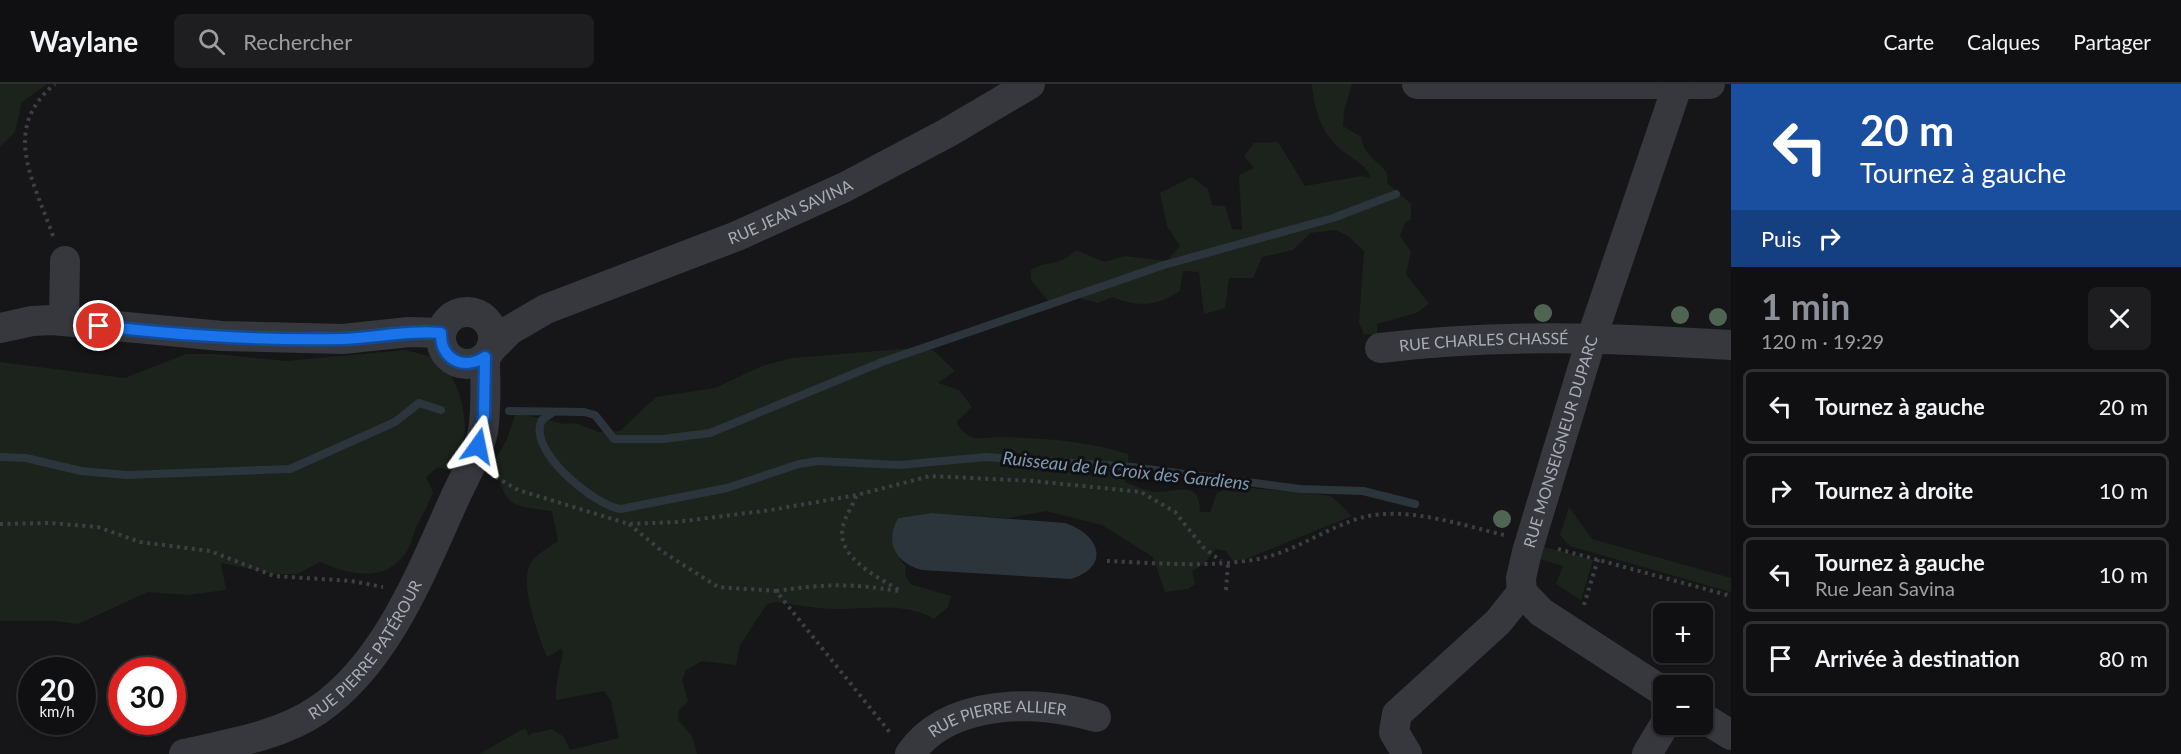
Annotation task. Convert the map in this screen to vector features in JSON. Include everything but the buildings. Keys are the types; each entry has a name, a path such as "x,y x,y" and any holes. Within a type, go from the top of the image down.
{"street":[{"path":"1430,85 1710,84"},
{"name":"RUE MONSEIGNEUR DUPARC","path":"1522,592 1521,578 1530,542 1592,337 1678,85"},
{"name":"RUE JEAN SAVINA","path":"479,356 510,330 546,309 737,236 845,187 1031,86"},
{"path":"60,252 64,321"},
{"name":"RUE JEAN SAVINA","path":"481,315 546,309"},
{"path":"465,312 481,315 491,326 479,356 454,361 443,349 441,333 444,325 456,314 465,312"},
{"path":"0,328 32,321 64,321 222,336 343,339 409,332 441,333"},
{"name":"RUE CHARLES CHASSÉ","path":"1380,348 1503,338 1592,337 1731,345"},
{"name":"RUE PIERRE PATÉROUR","path":"184,754 280,728 308,716 329,702 372,657 410,591 471,460 478,410 479,356"},
{"path":"1407,754 1394,732 1397,714 1498,622 1522,592 1533,605 1653,685"},
{"name":"RUE PIERRE ALLIER","path":"902,745 922,739 942,724 975,713 1040,707 1096,717"},
{"path":"1713,724 1731,735"},
{"path":"1647,754 1658,735"}],"path":[{"path":"55,84 35,101 24,142 27,164 60,252"},
{"path":"471,460 518,490 629,524 676,522 771,510 857,495 930,476 1034,481 1141,492 1175,512 1203,547 1221,561 1228,563 1281,553 1360,518 1383,515 1422,518 1530,542 1731,596"},
{"path":"629,524 663,552 718,587 748,591 776,591 825,584 855,584 902,592 860,563 846,548 843,526 857,495"},
{"path":"0,524 50,523 98,527 140,542 210,551 274,576 351,581 410,591"},
{"path":"1568,629 1574,620 1580,617 1598,559"},
{"path":"1107,561 1204,564 1221,561"},
{"path":"1226,590 1228,563"},
{"path":"776,591 902,745"}],"shaded area":[{"path":"0,84 47,84 22,102 15,132 0,147"},
{"path":"1312,84 1352,84 1344,111 1343,126 1361,137 1365,150 1387,173 1387,183 1411,204 1411,220 1405,222 1400,236 1411,252 1406,274 1429,304 1416,313 1377,324 1377,335 1364,334 1359,323 1364,251 1348,236 1335,230 1310,233 1293,250 1262,257 1253,278 1229,278 1225,308 1204,314 1199,272 1183,271 1180,291 1163,300 1147,304 1131,303 1112,297 1098,303 1072,296 1049,302 1031,280 1031,270 1064,259 1076,250 1104,262 1125,256 1167,261 1180,246 1167,226 1160,193 1192,177 1208,189 1212,205 1225,206 1232,229 1242,230 1239,175 1254,168 1244,156 1254,143 1278,142 1305,186 1361,176 1371,178 1362,165 1340,149 1323,128"},
{"path":"902,349 933,350 955,371 938,383 959,390 972,407 957,421 961,430 973,437 1015,437 1064,441 1128,454 1129,472 1124,482 1153,492 1192,491 1199,502 1200,512 1210,512 1217,493 1232,486 1331,496 1352,516 1246,559 1233,561 1226,551 1216,549 1204,564 1192,571 1195,584 1188,589 1165,592 1153,557 1102,525 1046,511 1009,518 932,513 898,518 894,530 894,543 898,556 906,566 905,574 910,584 951,596 948,607 934,619 923,613 898,608 832,609 776,602 767,604 740,645 736,665 702,661 686,670 682,680 688,701 679,710 678,720 692,736 697,754 479,754 525,728 530,738 530,734 552,729 564,737 570,750 619,738 611,701 604,691 556,700 563,653 561,649 547,657 531,609 527,581 532,561 558,541 552,511 517,505 510,500 505,495 495,460 506,441 516,413 564,424 576,423 598,432 620,431 656,397 715,388 762,366 792,358"},
{"path":"405,350 437,359 449,371 461,399 465,432 461,449 451,471 438,467 426,477 433,492 431,497 407,551 388,568 367,574 355,573 320,562 297,574 275,574 221,563 226,590 187,595 148,592 78,624 55,621 0,621 0,362 125,378 186,354 216,354 287,361"},
{"path":"1569,507 1592,539 1731,578 1731,592 1570,546 1560,535"},
{"path":"932,513 1065,523 1077,528 1093,542 1096,558 1092,566 1084,573 1071,579 922,570 913,567 899,557 895,551 892,536 898,518"},
{"path":"1544,547 1593,560 1581,600 1556,584 1563,566 1540,559"}],"waterway":[{"path":"509,411 584,412 595,415 614,439 663,439 710,433 882,362 1164,265 1333,218 1396,194"},
{"path":"0,457 26,458 81,471 127,475 290,469 395,422 419,403 441,410"},
{"name":"Ruisseau de la Croix des Gardiens","path":"552,413 542,420 540,432 544,446 553,461 566,475 595,498 609,506 621,509 727,488 799,464 818,461 900,465 985,457 1132,467 1300,489 1363,491 1415,504"}],"route":[{"path":"99,326 222,336 318,339 369,337 409,332 441,333 443,349 454,361 470,364 485,357 483,431 478,446"}]}
